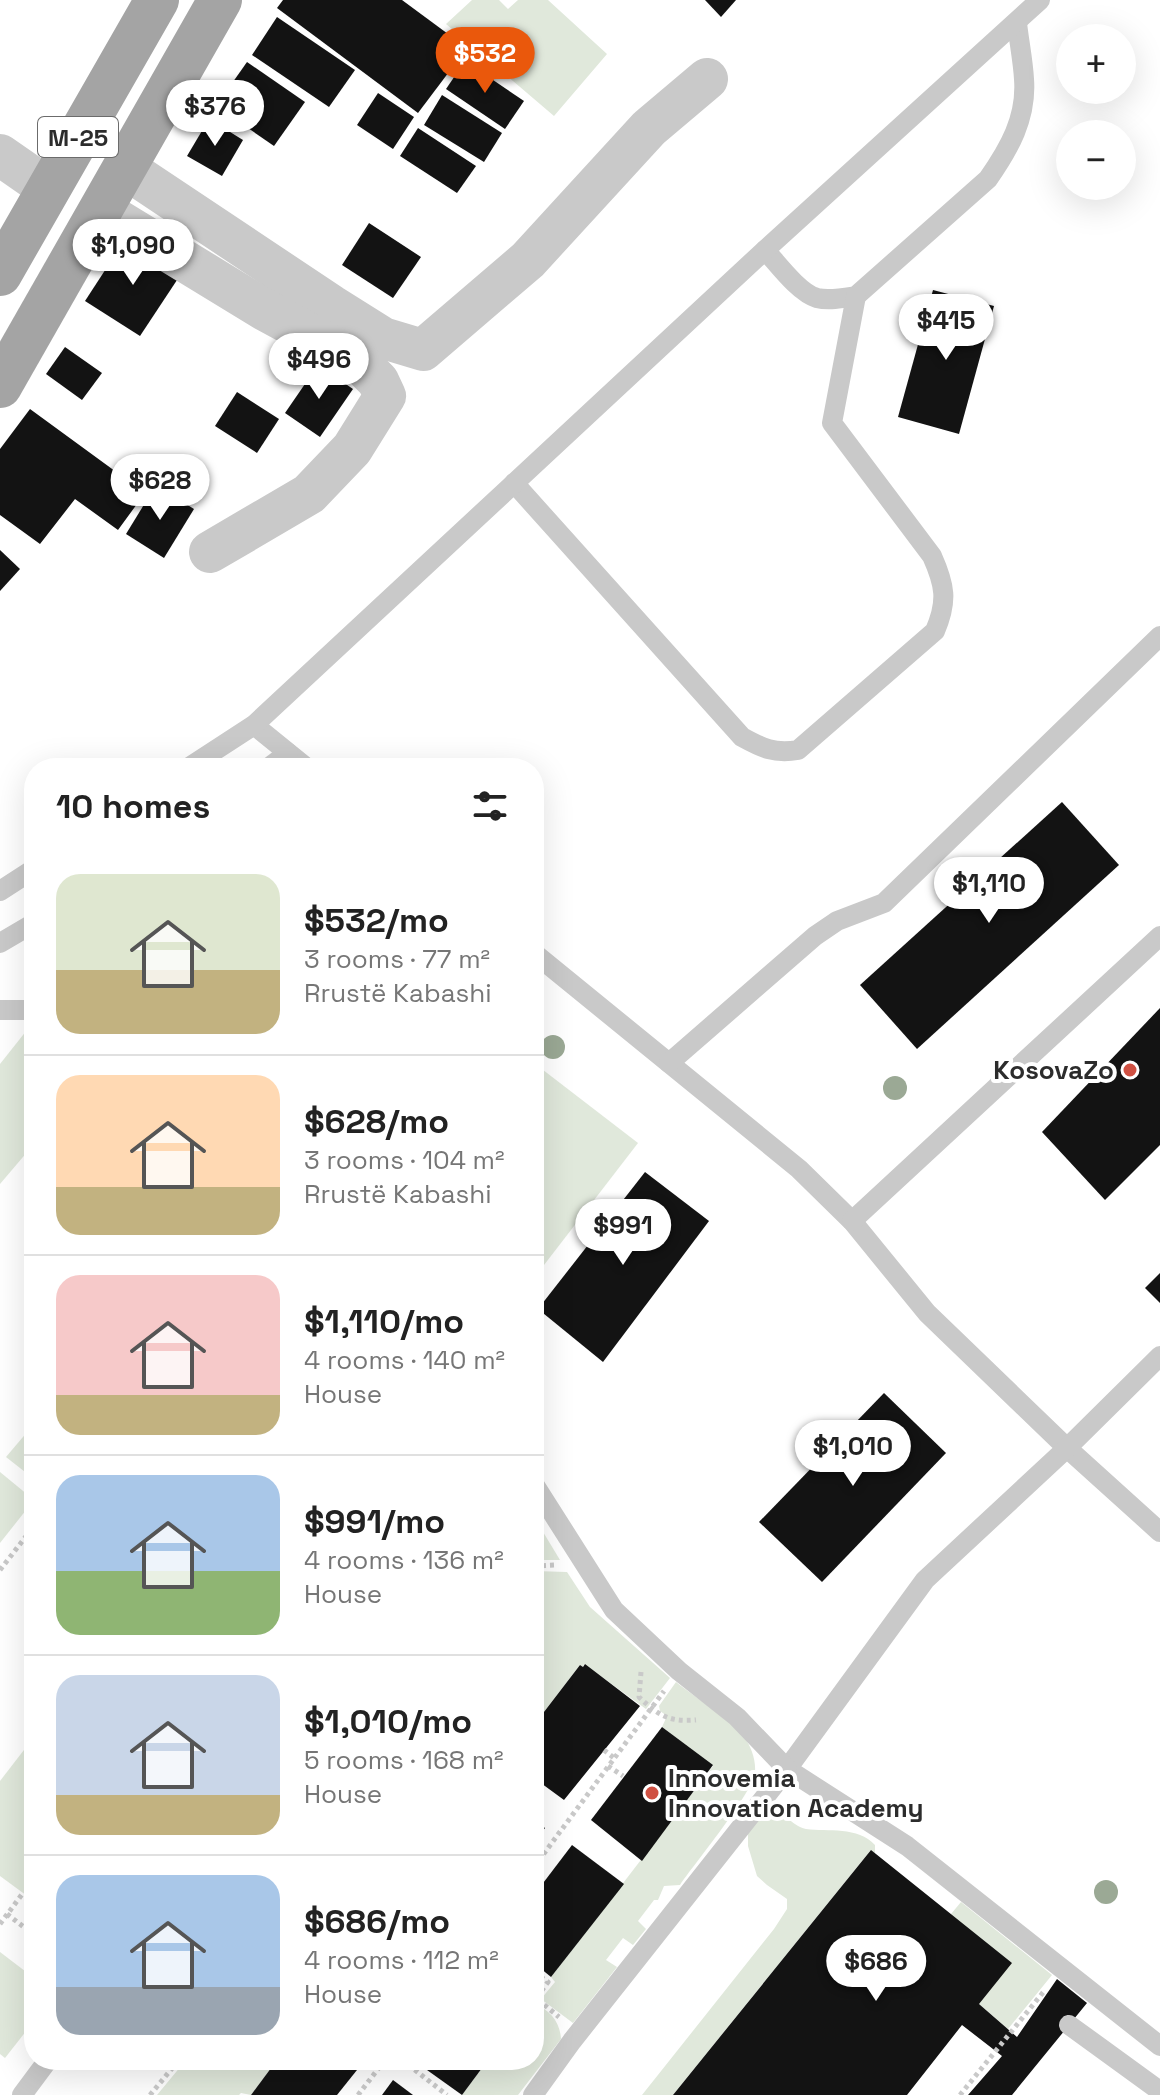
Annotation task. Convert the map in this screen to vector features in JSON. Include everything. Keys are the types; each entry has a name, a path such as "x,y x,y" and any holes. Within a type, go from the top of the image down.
{"main road":[{"name":"M-25","path":"0,386 220,0"},
{"name":"M-25","path":"0,274 151,2"}],"street":[{"path":"125,168 383,338 423,350 528,260 649,128 707,79"},
{"path":"0,155 49,189"},
{"path":"101,210 265,310 345,354 378,381 385,396 352,449 309,494 210,552"}],"lane":[{"path":"203,758 254,725 765,250 1040,0"},
{"path":"765,250 803,290 816,298 856,296 988,179 1015,135 1023,107 1024,80 1017,23"},
{"path":"514,483 742,737 782,753 798,750 935,631 944,606 944,589 932,556 832,423 856,296"},
{"path":"669,1063 815,936 837,921 884,903 1160,636"},
{"path":"254,725 294,758"},
{"path":"281,758 288,753"},
{"path":"0,891 24,875"},
{"path":"0,943 24,929"},
{"path":"852,1221 1160,936"},
{"path":"544,961 799,1169 852,1221 927,1313 1067,1448 1160,1532"},
{"path":"0,1010 24,1010"},
{"path":"533,2095 572,2041 787,1769 925,1580 1067,1448 1160,1356"},
{"path":"544,1500 614,1610 679,1671 737,1717 787,1769 907,1846 1160,2046"},
{"path":"1069,2025 1160,2091"},
{"path":"22,2095 41,2070"}],"path":[{"path":"0,1570 24,1539"},
{"path":"544,1853 679,1671"},
{"path":"604,1750 614,1758"},
{"path":"608,1766 623,1776"},
{"path":"0,1924 23,1893"},
{"path":"7,1914 24,1927"},
{"path":"960,2095 1063,1968"},
{"path":"544,2004 558,2015"},
{"path":"150,2095 171,2070"},
{"path":"358,2095 377,2070"},
{"path":"415,2070 447,2095"}],"shaded area":[{"path":"472,0 499,0 508,9 518,0 548,0 607,54 554,116 446,24"},
{"path":"24,1034 24,1156 0,1184 0,1064"},
{"path":"544,1071 638,1143 544,1265"},
{"path":"24,1436 24,1471 6,1457"},
{"path":"0,1472 24,1492 24,1513 0,1543"},
{"path":"544,1534 560,1560 544,1560"},
{"path":"544,1571 567,1572 590,1607 670,1678 646,1709 584,1664 583,1667 580,1665 544,1712"},
{"path":"676,1682 738,1730 749,1745 755,1772 745,1795 680,1885 664,1886 658,1900 654,1900 638,1921 646,1929 633,1945 623,1938 606,1960 617,1967 573,2023 544,2001 544,1995 555,1982 551,1977 713,1766 662,1727 667,1716 659,1706"},
{"path":"24,1750 24,1894 0,1876 0,1781"},
{"path":"767,1807 806,1829 860,1835 875,1845 875,1853 870,1851 673,2095 642,2095 787,1909 787,1899 757,1876 748,1846 748,1831"},
{"path":"961,1902 1052,1975 1008,2029 979,2004 951,1914"},
{"path":"0,1952 24,1970 24,2034 5,2058 0,2054"},
{"path":"544,2008 559,2027 561,2039 544,2061"},
{"path":"178,2070 270,2070 251,2095 157,2095"},
{"path":"481,2070 537,2070 518,2095 462,2095"}],"building":[{"path":"283,0 402,0 467,48 418,113 277,8"},
{"path":"705,0 736,0 721,17"},
{"path":"277,17 355,70 329,107 252,55"},
{"path":"465,61 524,101 505,129 446,89"},
{"path":"247,62 305,102 274,146 216,106"},
{"path":"378,93 414,117 393,149 357,125"},
{"path":"442,95 502,133 484,162 424,125"},
{"path":"209,119 243,140 222,176 187,156"},
{"path":"418,128 476,166 457,193 400,156"},
{"path":"369,223 421,257 393,298 342,265"},
{"path":"126,238 181,274 140,336 85,301"},
{"path":"933,290 994,306 959,434 898,417"},
{"path":"65,347 102,373 82,400 46,374"},
{"path":"318,365 353,389 320,437 285,413"},
{"path":"237,392 279,419 257,453 215,426"},
{"path":"30,409 145,493 118,530 75,499 40,544 0,515 0,449"},
{"path":"156,485 194,509 164,558 126,534"},
{"path":"0,550 20,569 0,591"},
{"path":"1062,802 1119,865 917,1049 860,985"},
{"name":"KosovaZo","path":"1160,1008 1160,1145 1105,1200 1042,1132"},
{"path":"645,1172 709,1221 603,1362 544,1314 544,1301"},
{"path":"1160,1273 1160,1303 1145,1288"},
{"path":"884,1393 946,1453 822,1582 759,1522"},
{"path":"585,1664 640,1706 564,1800 544,1785 544,1712 580,1665 583,1667"},
{"name":"Innovemia Innovation Academy","path":"662,1727 713,1765 642,1861 591,1820"},
{"path":"572,1845 624,1884 551,1977 544,1971 544,1882"},
{"path":"871,1850 1012,1963 979,2004 1017,2037 1057,1979 1087,2003 1012,2095 968,2095 1002,2056 962,2025 907,2095 673,2095"},
{"path":"270,2070 357,2070 337,2095 251,2095"},
{"path":"427,2070 481,2070 462,2095"},
{"path":"393,2080 413,2095 382,2095"}],"place":[{"name":"KosovaZo","path":"1130,1070"},
{"name":"Innovemia Innovation Academy","path":"652,1793"}]}
